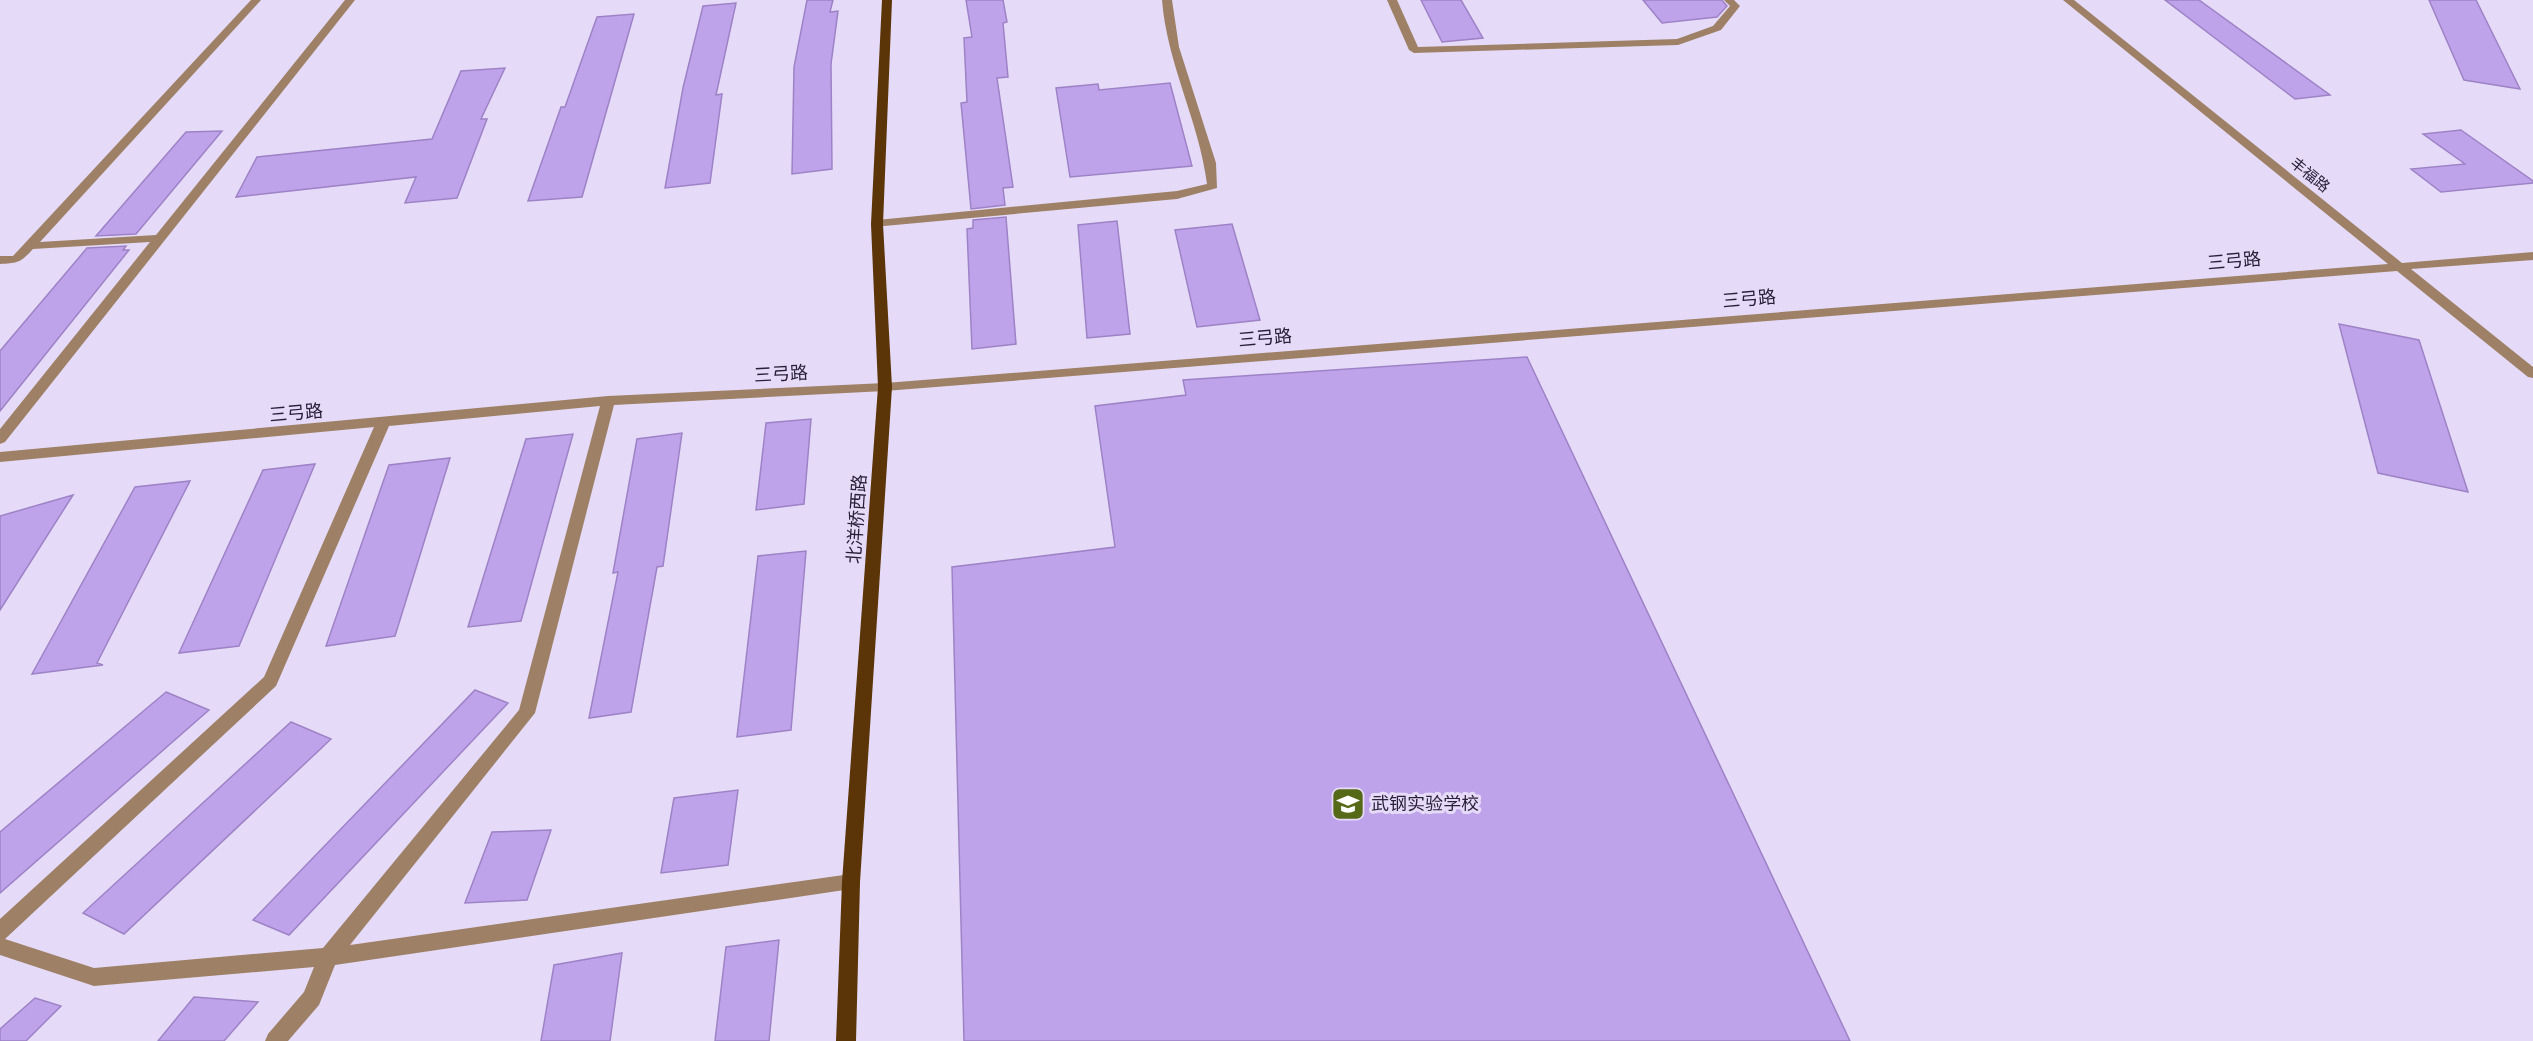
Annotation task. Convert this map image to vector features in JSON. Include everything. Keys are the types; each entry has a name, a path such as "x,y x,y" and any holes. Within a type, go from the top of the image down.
{"main road":[{"name":"北洋桥西路","path":"846,1041 852,882 885,387 878,224 887,0"}],"street":[{"path":"0,260 17,259 256,0"},
{"path":"0,439 350,0"},
{"path":"878,224 1177,195 1213,186 1212,164 1181,66 1167,0"},
{"path":"1392,0 1414,50 1678,42 1717,28 1735,6 1730,0"},
{"name":"丰福路","path":"2068,0 2533,374"},
{"path":"29,246 161,238"},
{"name":"三弓路","path":"0,457 608,401 885,387 2533,256"},
{"path":"275,1041 312,998 328,957 526,713 608,401"},
{"path":"0,932 270,681 383,423"},
{"path":"0,946 94,977 328,957 852,882"}],"building":[{"path":"807,0 833,0 830,12 838,11 831,64 832,169 792,174 794,67"},
{"path":"966,0 1003,0 1007,22 1003,23 1008,77 997,78 1013,187 1003,188 1005,205 971,209 961,103 967,102 964,38 972,37"},
{"path":"1421,0 1461,0 1483,38 1442,42"},
{"path":"1643,0 1722,0 1727,6 1717,17 1662,23"},
{"path":"2165,0 2199,0 2330,95 2295,99"},
{"path":"2429,0 2476,0 2520,89 2464,80"},
{"path":"736,3 716,95 722,94 710,183 665,188 683,88 703,6"},
{"path":"634,14 582,197 528,201 561,107 565,107 597,17"},
{"path":"505,68 481,119 487,119 457,198 405,203 416,177 236,197 257,157 432,139 461,71"},
{"path":"1170,83 1192,166 1070,177 1056,88 1098,84 1099,90"},
{"path":"2461,130 2533,183 2441,192 2411,169 2465,164 2423,134"},
{"path":"222,131 136,234 96,236 186,132"},
{"path":"1006,217 1016,344 972,349 967,229 973,228 973,220"},
{"path":"1117,221 1130,334 1087,338 1078,225"},
{"path":"1232,224 1260,320 1197,327 1175,230"},
{"path":"126,246 123,250 129,250 0,411 0,351 87,248"},
{"path":"2339,324 2419,340 2468,492 2378,473"},
{"name":"武钢实验学校","path":"1527,357 1850,1041 964,1041 952,567 1115,547 1095,406 1186,395 1183,380"},
{"path":"811,419 804,504 756,510 766,423"},
{"path":"682,433 663,566 657,567 631,712 589,718 618,572 613,573 637,439"},
{"path":"573,434 521,621 468,627 526,439"},
{"path":"450,458 395,636 326,646 389,465"},
{"path":"315,464 239,646 179,653 263,470"},
{"path":"190,481 97,663 103,665 32,674 135,487"},
{"path":"73,495 0,610 0,516"},
{"path":"806,551 791,730 737,737 758,556"},
{"path":"475,690 508,703 289,935 253,920"},
{"path":"166,692 209,710 0,893 0,832"},
{"path":"291,722 331,739 124,934 83,913"},
{"path":"738,790 728,865 661,873 674,798"},
{"path":"551,830 527,900 465,903 492,832"},
{"path":"779,940 769,1041 715,1041 726,947"},
{"path":"622,953 610,1041 541,1041 554,965"},
{"path":"194,997 258,1002 224,1041 158,1041"},
{"path":"35,998 61,1006 26,1041 0,1041 0,1029"}],"place":[{"name":"武钢实验学校","path":"1348,804"}]}
